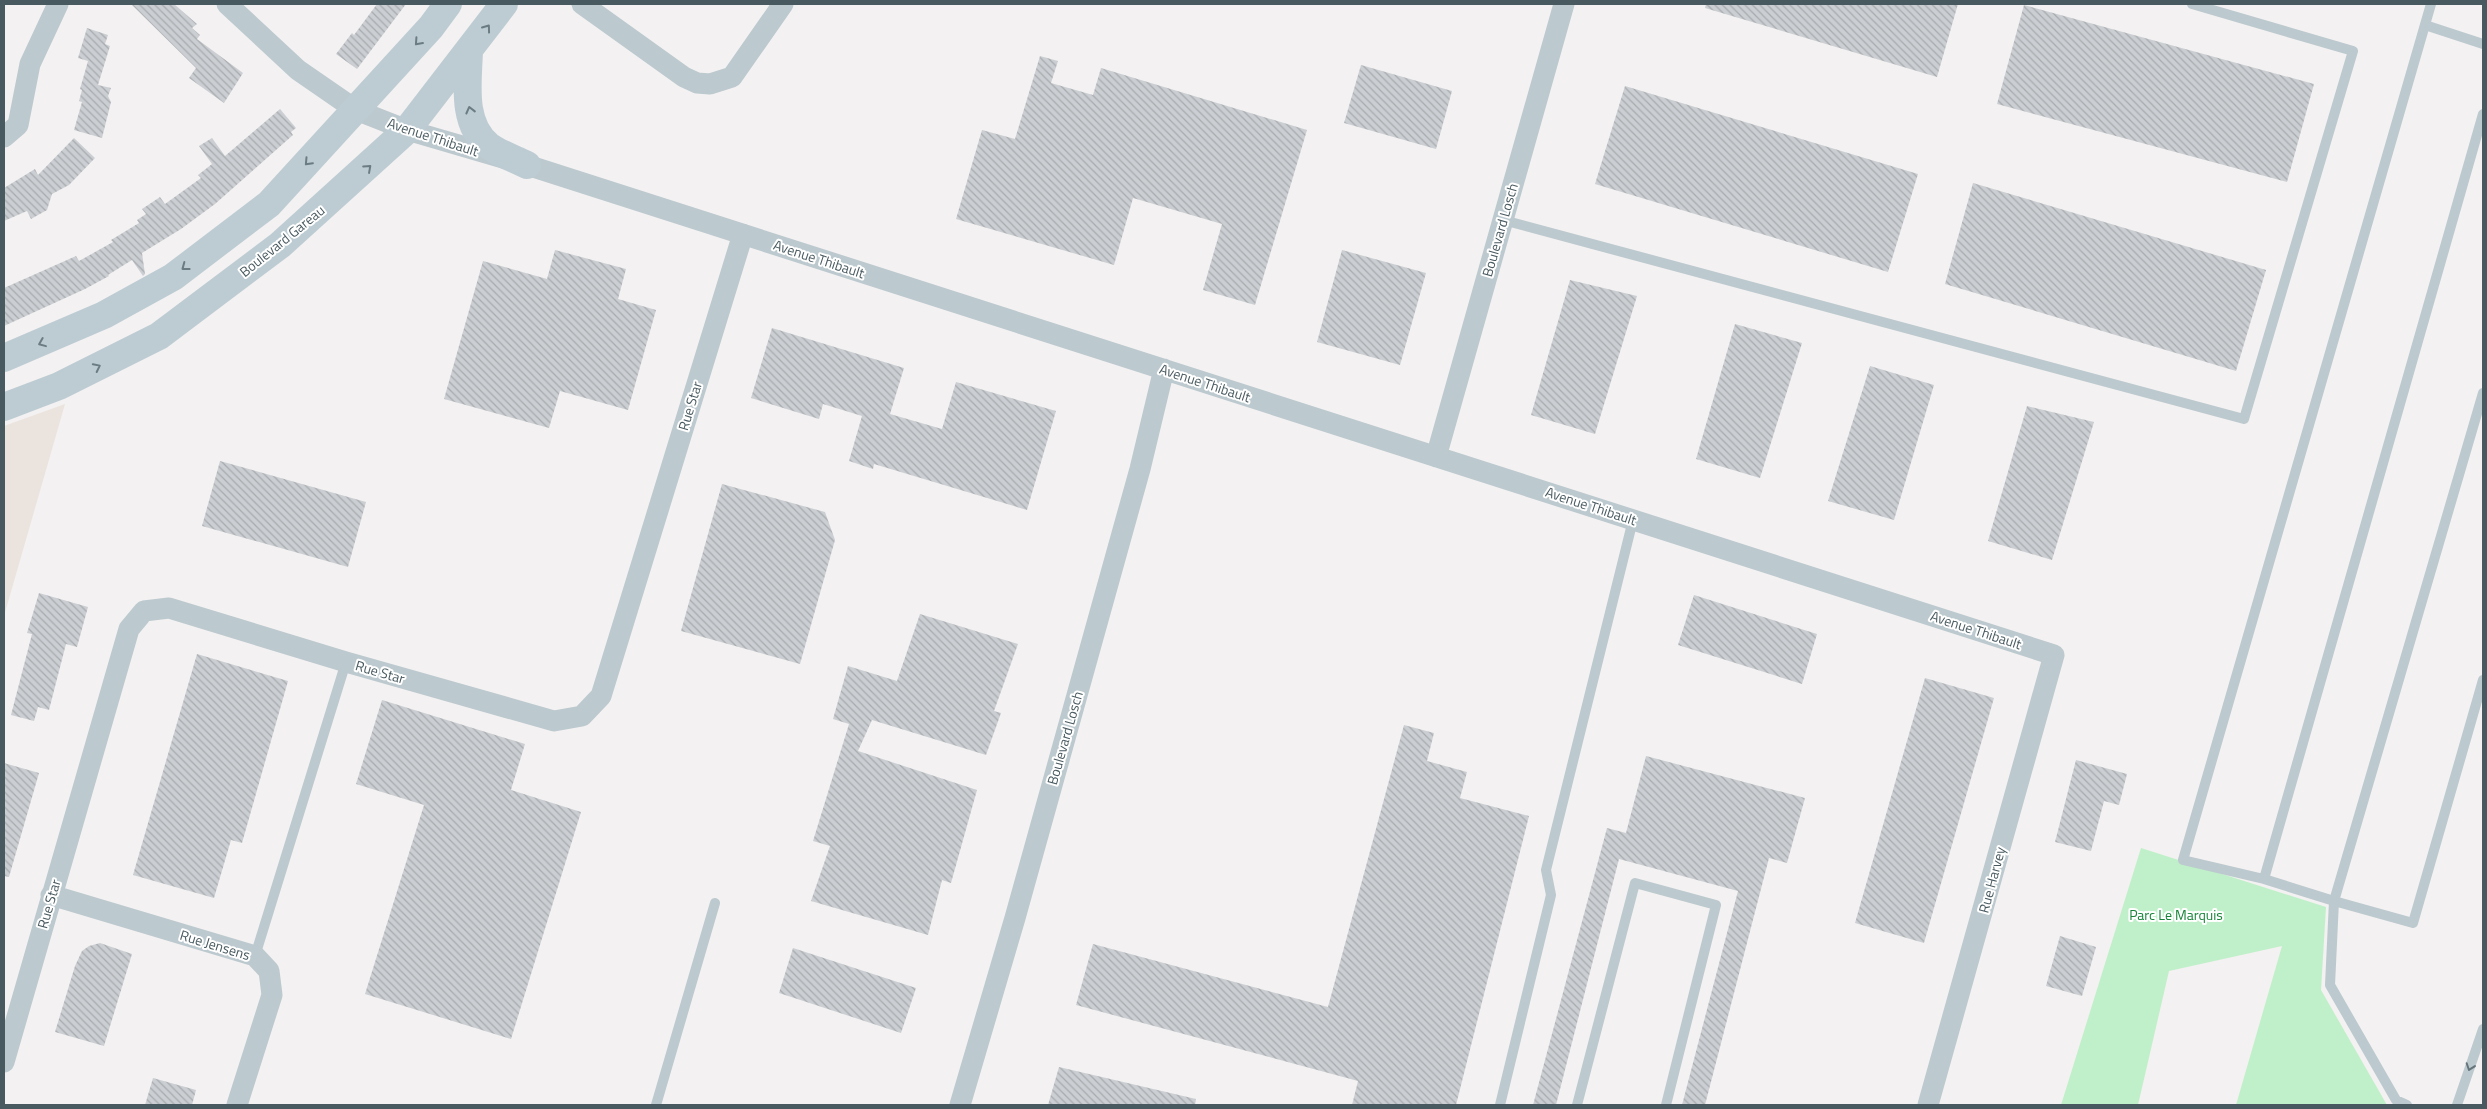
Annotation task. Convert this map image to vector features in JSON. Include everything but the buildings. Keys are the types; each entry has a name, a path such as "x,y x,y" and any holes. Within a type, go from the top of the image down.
{"street":[{"path":"4,137 18,125 30,64 58,4"},
{"name":"Avenue Thibault","path":"227,4 298,70 356,110 407,130 527,165 2054,655"},
{"path":"4,358 104,316 173,277 269,204 431,27 448,4"},
{"name":"Boulevard Gareau","path":"4,406 59,386 160,336 280,245 407,130 504,4"},
{"path":"582,4 684,77 697,84 710,84 732,77 783,4"},
{"name":"Boulevard Losch","path":"1436,456 1564,4"},
{"path":"469,51 468,101 470,114 479,133 489,146 527,165"},
{"name":"Rue Star","path":"4,1062 129,629 144,611 169,608 346,662 554,721 582,716 601,696 743,234"},
{"name":"Boulevard Losch","path":"960,1105 1018,908 1138,479 1164,370"},
{"name":"Rue Harvey","path":"1928,1105 2054,655"},
{"name":"Rue Jensens","path":"52,895 255,956 269,971 272,995 237,1105"}],"lane":[{"path":"1502,220 2244,419 2353,51 2192,4"},
{"path":"2431,4 2183,860 2264,878 2334,901 2413,923 2483,680"},
{"path":"2425,25 2483,44"},
{"path":"2264,878 2483,114"},
{"path":"2406,1105 2396,1100 2330,985 2334,901 2483,393"},
{"path":"1500,1105 1551,895 1546,870 1633,520"},
{"path":"255,956 346,662"},
{"path":"1577,1105 1636,883 1716,905 1666,1105"},
{"path":"656,1105 715,903"},
{"path":"2457,1105 2483,1029"}],"shaded area":[{"path":"65,404 4,616 4,426"}],"green space":[{"name":"Parc Le Marquis","path":"2141,848 2326,907 2321,990 2387,1105 2236,1105 2282,946 2169,971 2138,1105 2061,1105"}]}
